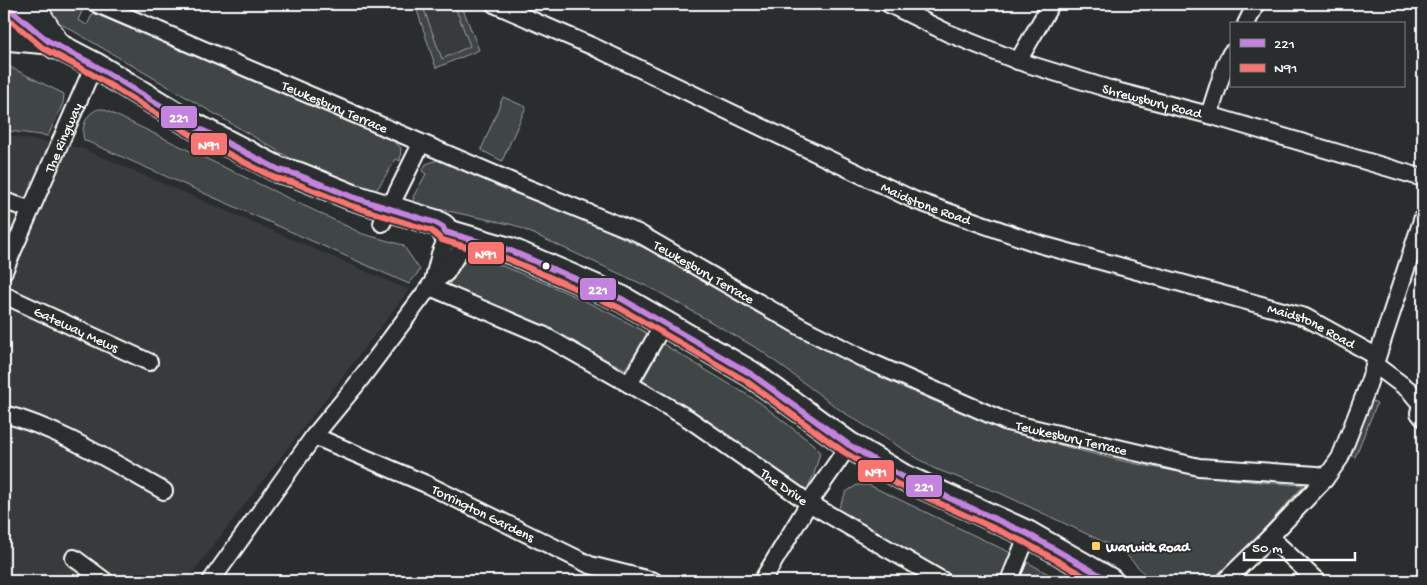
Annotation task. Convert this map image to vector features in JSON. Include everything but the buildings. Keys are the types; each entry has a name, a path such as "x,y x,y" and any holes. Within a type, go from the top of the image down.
{"highway":[{"path":"29,4 52,43"}],"main road":[{"path":"4,4 52,43 94,65 194,126 280,170 292,184 309,196 385,216 426,236 434,237 454,234 511,251 622,299 751,374 849,445 901,476 1028,534 1110,581"},
{"path":"4,37 52,43"}],"street":[{"name":"Tewkesbury Terrace","path":"97,4 421,144 638,233 802,327 866,360 1007,422 1199,467 1317,475 1325,478"},
{"name":"Maidstone Road","path":"494,4 594,47 914,200 1039,244 1305,317 1375,360 1409,390 1421,404 1418,413 1423,418"},
{"name":"Shrewsbury Road","path":"889,4 948,33 1018,60 1116,91 1209,115 1423,178"},
{"path":"1018,60 1051,4"},
{"path":"1247,22 1256,4"},
{"path":"1209,115 1225,64 1230,55"},
{"name":"The Ringway","path":"4,271 94,65"},
{"path":"385,216 421,144"},
{"path":"4,201 30,209"},
{"path":"1225,581 1270,537 1325,478 1340,458 1363,400 1423,217"},
{"path":"211,581 314,436 356,385 432,284 446,273 454,234"},
{"name":"The Drive","path":"432,284 543,336 629,384 689,419 809,502 943,581"},
{"name":"Gateway Mews","path":"4,295 149,362"},
{"path":"629,384 664,323"},
{"path":"4,414 21,418 97,454 164,491"},
{"name":"Torrington Gardens","path":"314,436 426,484 590,565 654,581"},
{"path":"762,581 809,502 849,445"},
{"path":"1009,581 1028,534"},
{"path":"1270,537 1317,581"},
{"path":"74,558 105,581"}],"shaded area":[{"path":"40,4 71,4 83,9 78,20 87,25 93,13 393,141 401,148 400,161 396,159 376,191 314,172 58,22"},
{"path":"415,4 422,4 442,59 470,46 454,4 461,4 479,50 436,68"},
{"path":"422,4 454,4 470,47 442,59"},
{"path":"4,64 64,94 63,103 48,136 10,131 4,118"},
{"path":"503,97 526,107 502,161 481,150"},
{"path":"103,109 363,234 403,245 420,270 409,284 84,140 83,130 86,119 93,112"},
{"path":"4,135 81,148 409,290 186,581 4,581"},
{"path":"437,160 568,213 632,242 695,274 803,338 911,391 964,413 1019,433 1131,463 1246,481 1304,485 1216,581 1151,581 1123,551 1000,493 933,468 840,410 760,350 657,291 514,225 415,204 413,197 426,174 422,171 426,164"},
{"path":"472,259 500,265 558,289 604,310 648,334 625,369 539,326 450,288 451,279 456,270"},
{"path":"663,344 759,402 814,445 820,453 814,474 806,491 727,436 642,382"},
{"path":"1370,400 1377,403 1355,457 1349,455"},
{"path":"857,485 869,485 1013,554 999,581 957,581 837,512 846,492"},
{"path":"1027,562 1061,581 1019,581"}],"transit line":[{"name":"221","path":"4,4 48,41 94,65 194,126 279,170 298,175 352,197 436,223 443,227 445,232 511,251 622,299 751,374 849,445 901,476 1028,534 1110,581"},
{"name":"N91","path":"4,15 43,48 90,73 190,134 275,178 295,183 349,205 432,231 442,240 508,259 618,307 746,381 844,452 897,484 1024,542 1093,581"}],"place":[{"name":"Warwick Road","path":"1096,546"}]}
